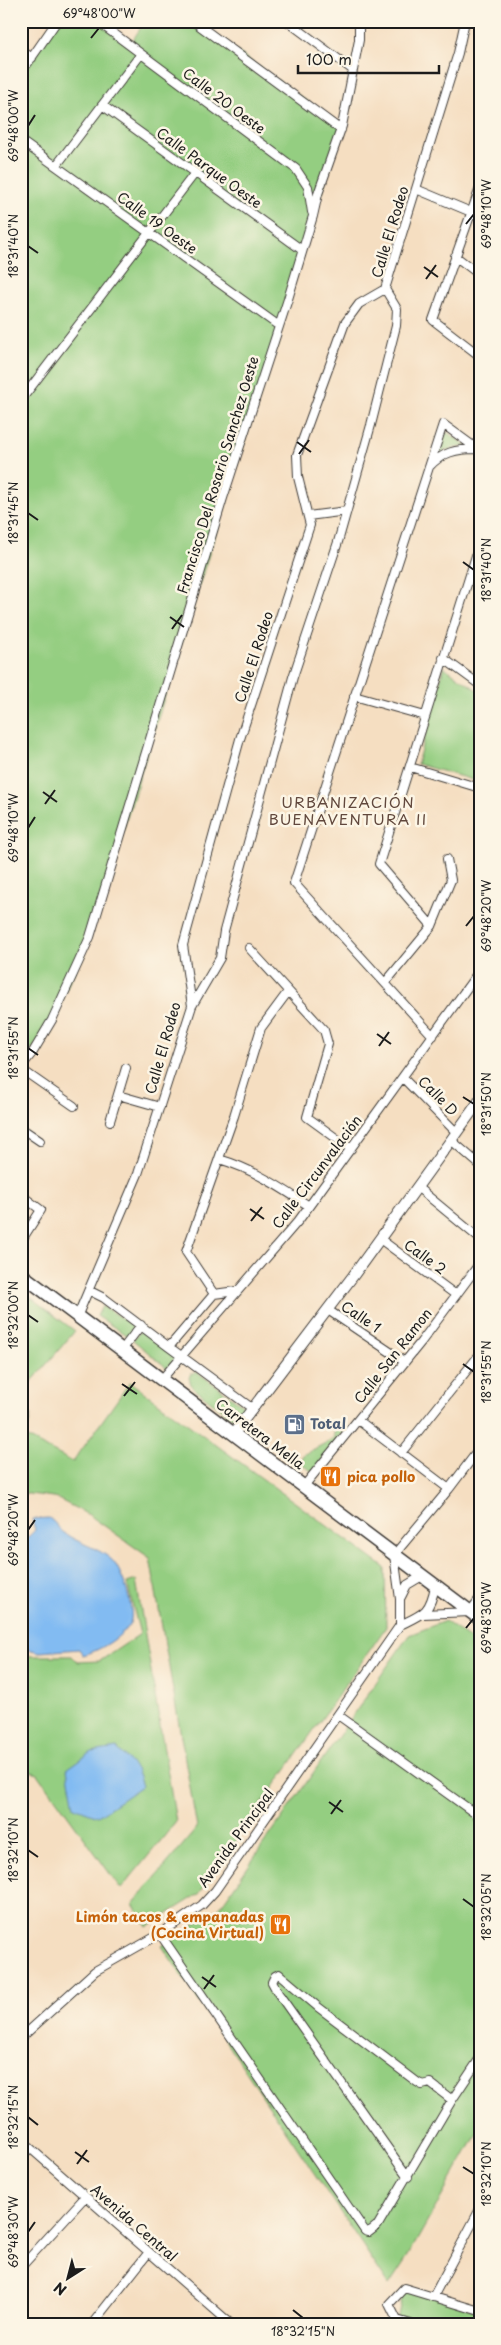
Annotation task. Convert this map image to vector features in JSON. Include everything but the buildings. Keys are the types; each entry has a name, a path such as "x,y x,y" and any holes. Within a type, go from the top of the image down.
{"main road":[{"name":"Carretera Mella","path":"22,1278 234,1433 475,1615"}],"street":[{"path":"21,73 57,21"},
{"name":"Calle 20 Oeste","path":"96,21 106,24 141,54 296,169 308,187 313,216"},
{"path":"193,21 340,130"},
{"path":"287,21 353,70"},
{"name":"Francisco Del Rosario Sanchez Oeste","path":"21,1068 52,1020 90,937 221,506 279,326 318,194 340,130 359,40 359,21"},
{"name":"Calle El Rodeo","path":"77,1317 90,1291 138,1174 192,1006 184,945 240,739 310,525 298,477 297,455 345,323 359,304 385,289 458,53 465,21"},
{"path":"21,50 32,58"},
{"path":"56,166 141,54"},
{"name":"Calle Parque Oeste","path":"102,105 302,250"},
{"name":"Calle 19 Oeste","path":"21,141 279,326"},
{"path":"21,400 195,173"},
{"path":"416,188 471,212 480,218"},
{"path":"480,188 433,320 480,356"},
{"path":"455,256 480,274"},
{"path":"192,1006 220,958 224,931 285,706 347,511 396,326 397,309 385,289"},
{"path":"433,1036 294,883 426,471 443,424 478,450"},
{"path":"426,471 439,456 460,449 478,450"},
{"path":"308,516 347,511"},
{"path":"432,926 379,864 480,543"},
{"path":"444,658 480,685"},
{"path":"354,696 426,716"},
{"path":"410,767 480,788"},
{"path":"386,983 432,926 452,880 447,859"},
{"path":"249,948 287,993 324,1030 328,1044 307,1117 351,1149"},
{"name":"Calle Circunvalación","path":"162,1380 309,1206 480,970"},
{"path":"214,1294 186,1252 219,1159 261,1028 287,993"},
{"path":"21,1068 74,1106"},
{"path":"110,1121 126,1068"},
{"name":"Calle D","path":"402,1078 480,1165"},
{"path":"118,1095 160,1107"},
{"path":"234,1433 328,1310 480,1100"},
{"path":"21,1128 40,1141"},
{"path":"219,1159 238,1165 269,1180 309,1206"},
{"path":"417,1187 480,1239"},
{"path":"21,1195 41,1210 21,1241"},
{"name":"Calle 2","path":"380,1239 456,1295"},
{"name":"Calle San Ramon","path":"304,1486 405,1362 480,1263"},
{"path":"90,1291 104,1298 142,1325 253,1410"},
{"path":"169,1347 214,1294 236,1292"},
{"name":"Calle 1","path":"328,1310 405,1362"},
{"path":"122,1350 142,1325"},
{"path":"401,1452 480,1354"},
{"path":"358,1420 450,1489"},
{"path":"435,1586 429,1608 423,1614 400,1625 400,1599 394,1555 450,1489 480,1448"},
{"path":"400,1599 407,1585 422,1576"},
{"path":"423,1614 475,1615 480,1598"},
{"name":"Avenida Principal","path":"21,2038 95,1971 160,1934 202,1905 215,1891 400,1625"},
{"path":"338,1715 480,1817"},
{"path":"160,1934 365,2231 369,2232 378,2225 452,2100 480,2058"},
{"path":"408,2177 278,1993 272,1982 274,1976 279,1974 293,1984 318,2007 417,2082 422,2085 430,2083 452,2100"},
{"name":"Avenida Central","path":"21,2140 231,2324"},
{"path":"21,2267 85,2197"},
{"path":"433,2297 479,2212"},
{"path":"95,2322 149,2252"},
{"path":"411,2324 396,2322 390,2304 404,2288 480,2311"}],"green space":[{"path":"57,21 97,21 129,46 145,21 194,21 342,126 90,937 52,1020 21,1066 21,50 32,58"},
{"path":"443,430 469,447 450,449 433,459"},
{"path":"444,667 480,692 480,782 417,764"},
{"path":"26,1294 75,1331 21,1394 21,1302"},
{"path":"102,1306 136,1327 129,1337 97,1316"},
{"path":"141,1330 176,1358 167,1368 133,1340"},
{"path":"197,1372 245,1407 235,1420 192,1387 189,1378 191,1374"},
{"path":"130,1382 385,1568 386,1627 199,1894 147,1927 133,1904 197,1828 150,1558 89,1515 54,1497 21,1493 21,1406 31,1415 26,1437 73,1462"},
{"path":"336,1424 344,1430 313,1472 299,1462 303,1455 333,1439"},
{"path":"136,1580 176,1822 121,1889 38,1774 21,1769 21,1651 30,1656 72,1656 78,1662 100,1661 140,1634 127,1583"},
{"path":"445,1621 480,1646 480,2129 408,2256 389,2285 162,1946 220,1907 409,1635"},
{"path":"404,2288 480,2311 480,2324 411,2324 397,2320"}],"water":[{"path":"49,1518 69,1536 101,1552 113,1561 124,1582 130,1601 131,1617 126,1629 109,1643 83,1655 79,1649 40,1652 23,1648 21,1640 21,1544 35,1530 32,1519"},
{"path":"117,1748 136,1769 142,1786 98,1816 74,1807 67,1769 91,1752"}],"place":[{"name":"Total","path":"294,1424"},
{"name":"pica pollo","path":"331,1477"},
{"name":"Limón tacos & empanadas (Cocina Virtual)","path":"280,1925"}],"district":[{"name":"URBANIZACIÓN BUENAVENTURA II","path":"348,812"}]}
